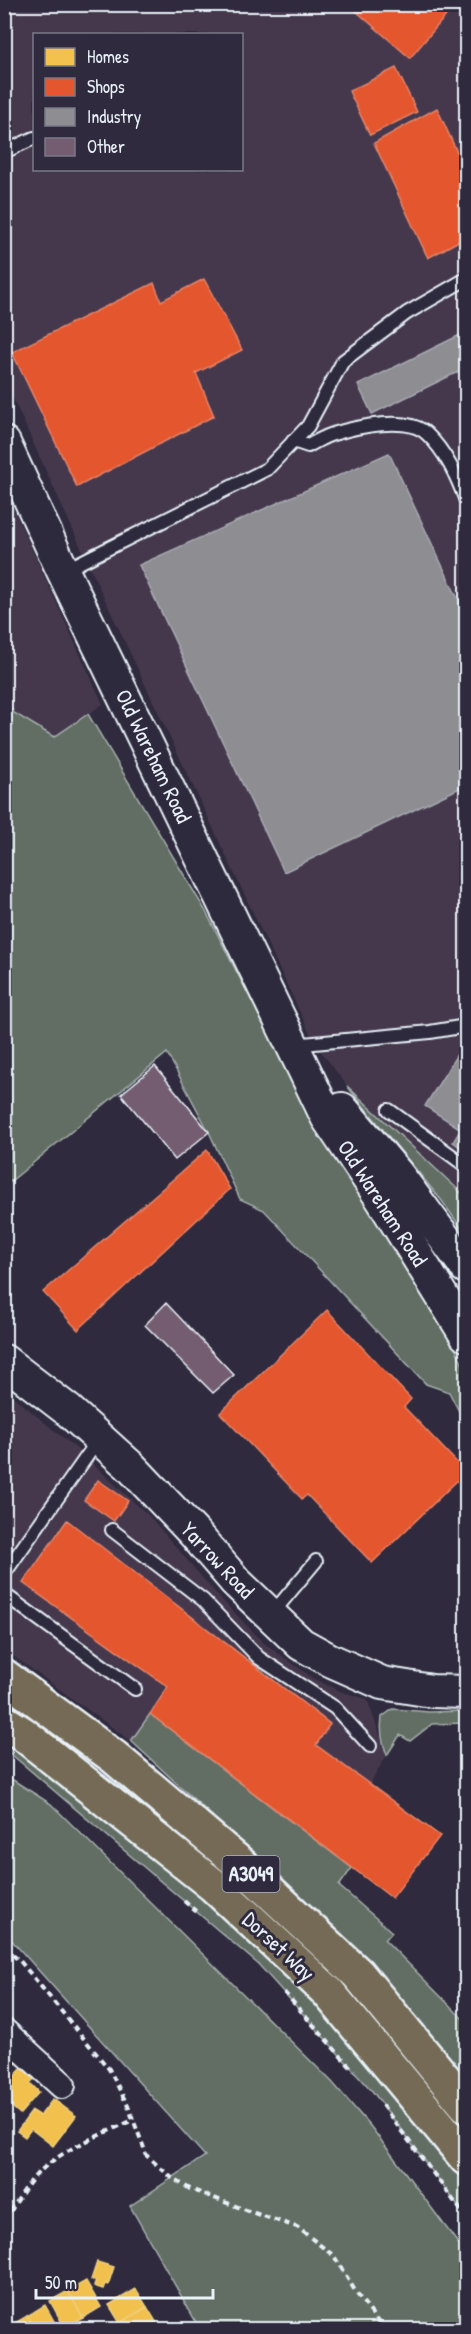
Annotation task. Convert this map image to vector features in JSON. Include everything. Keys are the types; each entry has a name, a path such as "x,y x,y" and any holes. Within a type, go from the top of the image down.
{"highway":[{"name":"Dorset Way","path":"4,1676 114,1756 255,1878 358,1974 466,2105"},
{"name":"Dorset Way","path":"4,1722 23,1734 213,1884 320,1984 457,2148"},
{"name":"A3049","path":"457,2148 466,2168"}],"street":[{"name":"Old Wareham Road","path":"4,443 63,571 327,1117 382,1199 466,1335"},
{"name":"Old Wareham Road","path":"299,1057 397,1174 466,1267"},
{"name":"Yarrow Road","path":"4,1361 69,1411 132,1467 236,1582 301,1644 361,1676 382,1683 423,1690 466,1692"},
{"path":"4,2032 62,2085"}],"lane":[{"path":"4,152 33,138"},
{"path":"63,571 267,469 308,426 343,361 407,313 466,279"},
{"path":"293,441 308,446 331,434 402,423 426,432 456,473 466,501"},
{"path":"299,1057 466,1026"},
{"path":"389,1110 466,1166"},
{"path":"4,1574 99,1439"},
{"path":"112,1530 203,1600 259,1658 335,1708 370,1746"},
{"path":"270,1615 316,1561"},
{"path":"4,1594 135,1689"}],"path":[{"path":"177,1895 205,1918"},
{"path":"4,1948 20,1961 110,2069 128,2106 147,2156 172,2178 190,2189 297,2227 334,2256 357,2294 384,2330"},
{"path":"282,1990 357,2075"},
{"path":"379,2101 466,2217"},
{"path":"4,2220 34,2177 53,2159 133,2120"}],"shaded area":[{"path":"4,5 466,5 466,1197 347,1086 314,1042 99,587 5,381"},
{"path":"4,489 103,704 54,737 14,713 5,699"},
{"path":"4,699 14,713 54,737 88,714 205,910 307,1109 420,1287 458,1354 466,1372 466,1425 449,1392 426,1384 264,1210 240,1199 209,1132 167,1053 5,1186"},
{"path":"347,1086 466,1197 466,1235 442,1201"},
{"path":"4,1389 79,1451 150,1517 218,1596 264,1643 314,1679 342,1692 367,1699 387,1755 370,1784 440,1836 392,1898 150,1714 131,1741 5,1650"},
{"path":"393,1709 429,1712 466,1711 466,1723 432,1724 410,1741 400,1735 387,1755 382,1736 382,1717"},
{"path":"150,1714 352,1868 339,1886 392,1932 385,1940 466,2022 466,2084 249,1850 131,1741"},
{"path":"4,1722 213,1884 466,2168 466,2217 373,2092 259,1965 5,1749"},
{"path":"5,1775 51,1804 332,2082 371,2127 466,2254 466,2329 200,2329 130,2206 205,2156 5,1933"}],"building: Homes":[{"path":"6,2050 18,2061 4,2076 4,2052"},
{"path":"24,2066 36,2077 30,2083 39,2092 20,2114 4,2100 4,2087"},
{"path":"53,2099 76,2116 53,2146 31,2129 25,2137 17,2131 32,2111 40,2116"},
{"path":"97,2262 114,2267 108,2285 105,2284 103,2289 94,2286 96,2281 91,2280"},
{"path":"86,2281 101,2307 83,2318 68,2291"},
{"path":"136,2289 147,2307 120,2323 109,2305"},
{"path":"68,2291 83,2318 65,2328 50,2301"},
{"path":"45,2305 59,2330 35,2330 27,2316"},
{"path":"147,2307 158,2325 150,2330 124,2330 120,2323"},
{"path":"27,2316 35,2330 9,2330 8,2327"}],"building: Shops":[{"path":"348,4 456,4 410,58"},
{"path":"396,68 417,112 370,135 349,91"},
{"path":"437,108 466,172 466,237 428,258 374,143"},
{"path":"204,279 242,350 196,373 214,416 77,487 12,352 154,283 161,301"},
{"path":"207,1150 230,1189 78,1330 43,1292"},
{"path":"327,1310 411,1399 404,1407 466,1472 372,1563 307,1495 302,1499 220,1413"},
{"path":"98,1480 128,1501 114,1521 84,1500"},
{"path":"67,1520 330,1724 316,1745 440,1836 392,1898 150,1714 168,1687 23,1583"}],"building: Industry":[{"path":"466,332 466,368 372,414 358,385"},
{"path":"389,453 466,616 466,785 284,872 139,565"},
{"path":"466,1040 466,1151 453,1142 461,1129 425,1106"}],"building: Other":[{"path":"155,1066 209,1132 175,1160 121,1094"},
{"path":"166,1303 234,1375 213,1393 145,1325"}]}
